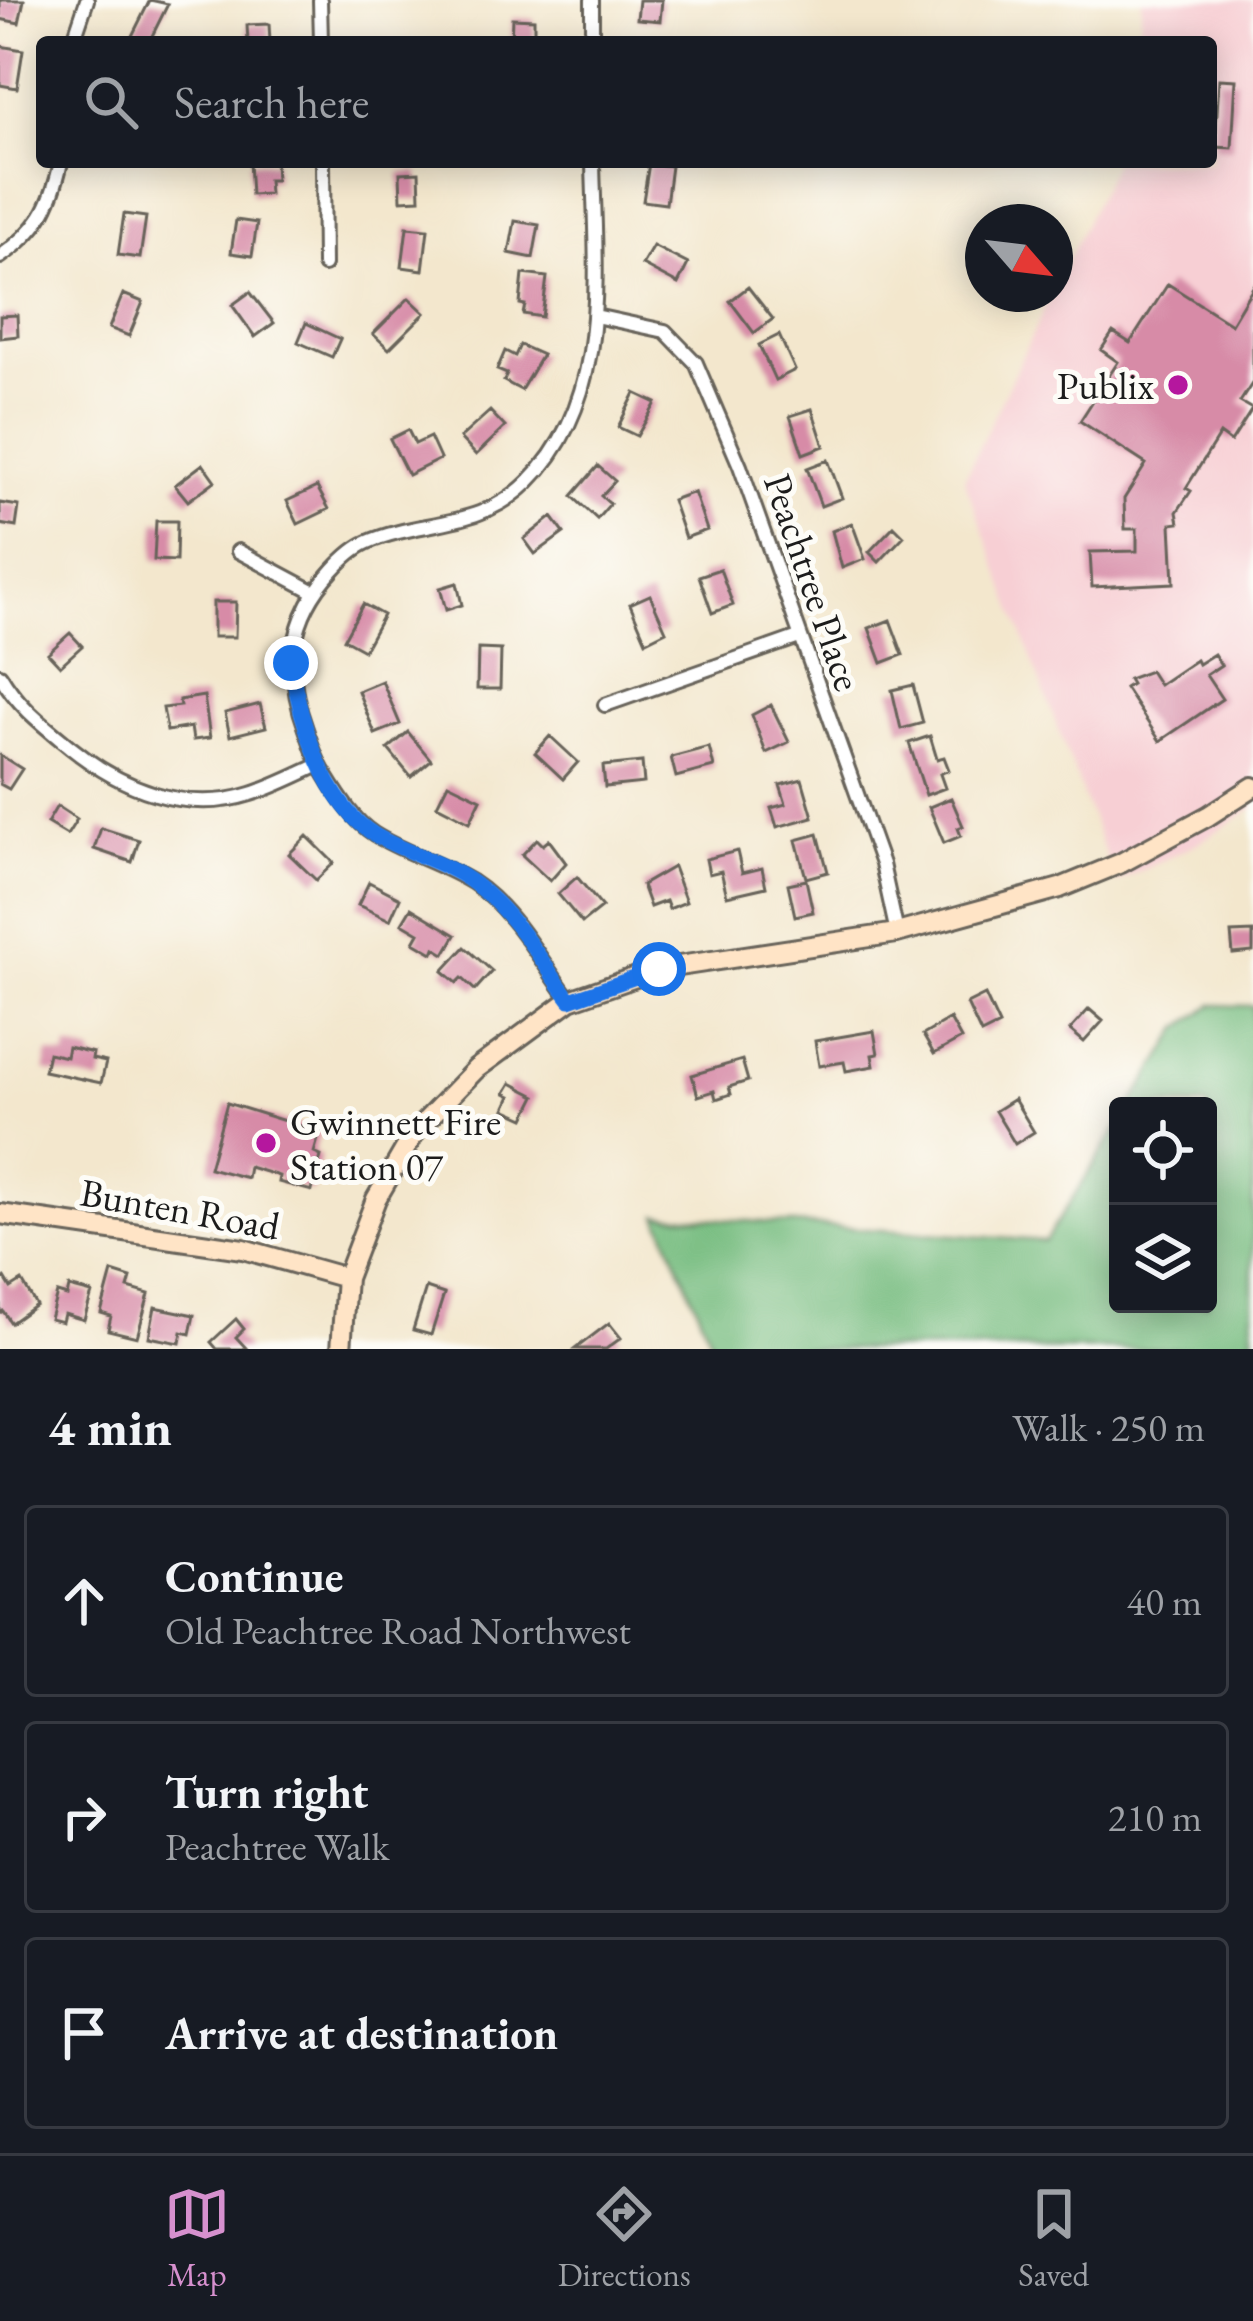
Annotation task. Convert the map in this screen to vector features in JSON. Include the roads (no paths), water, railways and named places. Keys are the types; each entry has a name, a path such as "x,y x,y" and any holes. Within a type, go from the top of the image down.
{"main road":[{"path":"341,1349 346,1278 376,1199 415,1132 476,1069 570,1000 659,969 897,934 1060,888 1121,863 1253,787"},
{"name":"Bunten Road","path":"0,1214 243,1249 346,1278"}],"street":[{"path":"75,36 87,0"},
{"path":"320,0 321,36"},
{"path":"592,0 592,36"},
{"path":"0,256 20,243 52,200 60,168"},
{"path":"323,168 324,265"},
{"path":"570,1000 518,926 475,884 372,833 353,814 319,765 297,704 291,663 297,624 313,591 340,561 368,542 457,523 527,483 573,416 595,316 593,168"},
{"name":"Peachtree Place","path":"595,316 664,331 696,363 740,466 882,864 897,934"},
{"path":"238,551 313,591"},
{"path":"605,705 799,637"},
{"path":"0,675 17,704 104,775 146,794 199,800 248,796 319,765"}],"place":[{"name":"Publix","path":"1178,385"},
{"name":"Gwinnett Fire Station 07","path":"266,1143"}]}
